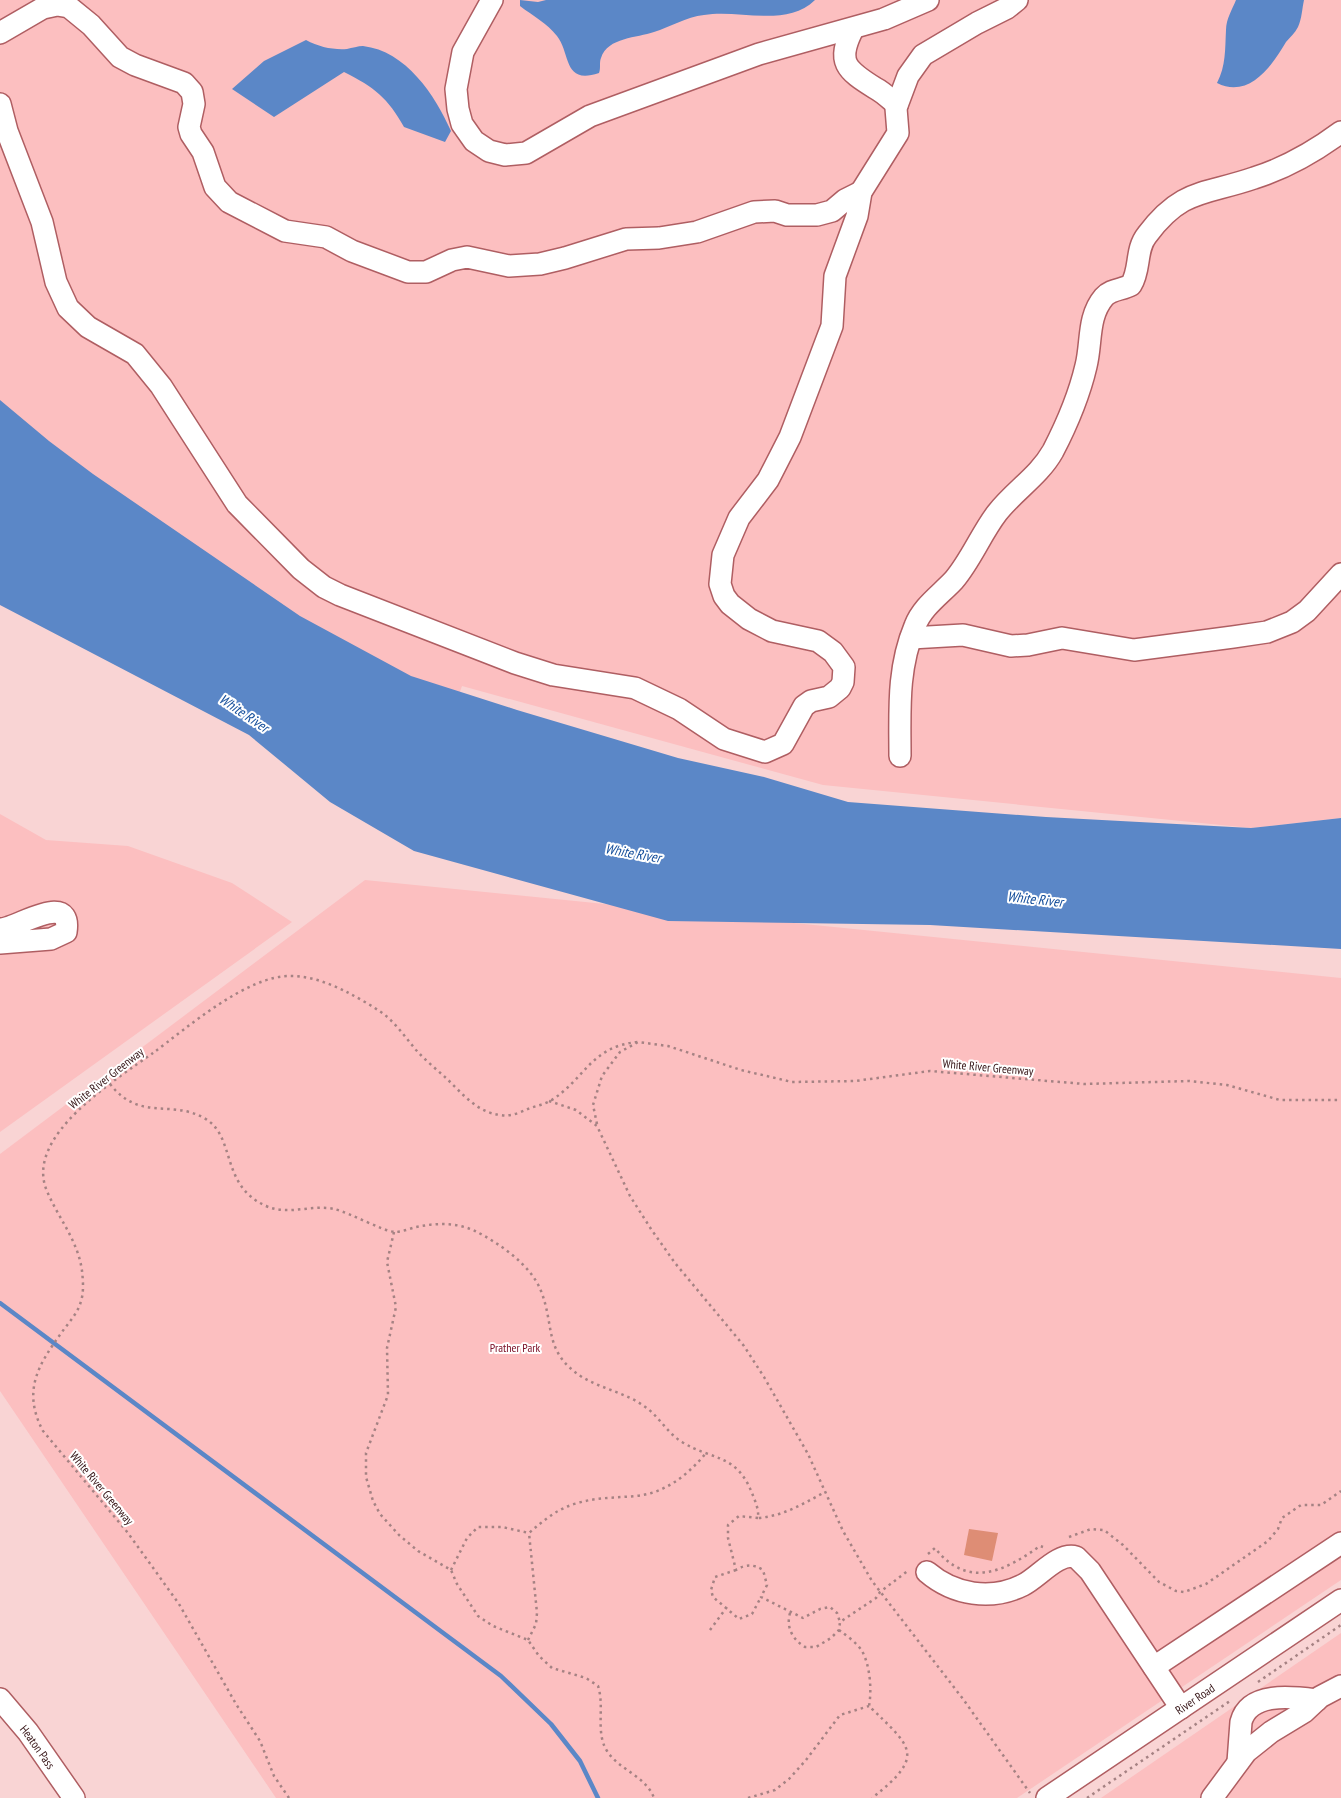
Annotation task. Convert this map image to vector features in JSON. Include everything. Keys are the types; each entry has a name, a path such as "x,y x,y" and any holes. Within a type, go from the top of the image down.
{"street":[{"path":"492,0 463,52 456,89 462,124 474,141 489,151 505,155 526,153 590,116 759,54 853,29 906,11 928,0"},
{"path":"0,104 7,131 42,222 56,282 68,308 88,327 123,345 145,365 200,445 237,504 301,569 324,587 340,595 514,663 553,675 636,688 679,708 724,739 764,752 784,744 804,706 811,701 829,697 840,688 843,682 844,667 833,652 818,641 772,631 739,612 724,596 720,584 723,555 740,518 768,480 790,437 832,326 835,276 857,216 861,192 898,133 897,105 908,76 923,55 977,23 1007,8 1017,0"},
{"path":"0,33 43,8 57,5 69,7 91,25 120,56 134,65 184,83 192,92 194,104 188,127 190,134 203,152 215,187 229,202 285,230 326,237 352,251 408,272 426,272 452,260 467,257 509,266 540,264 626,239 659,238 697,232 754,212 775,211 787,215 817,215 832,211 844,200 861,192"},
{"path":"853,29 844,51 848,69 854,76 876,89 897,105"},
{"path":"900,756 901,674 918,619 959,573 998,512 1037,473 1052,452 1071,412 1081,384 1094,314 1104,297 1113,291 1131,285 1137,273 1141,243 1174,205 1193,195 1256,178 1290,165 1341,132"},
{"path":"911,638 963,635 1011,646 1028,645 1062,638 1134,650 1267,632 1292,622 1341,574"},
{"path":"0,929 8,929 47,912 60,913 66,918 67,925 66,932 52,939 0,943"},
{"path":"1154,1667 1341,1543"},
{"path":"927,1572 955,1590 982,1594 999,1592 1024,1585 1065,1556 1076,1557 1084,1564 1181,1708"},
{"name":"River Road","path":"1040,1797 1181,1708 1341,1600"},
{"path":"1212,1798 1238,1762 1256,1744 1304,1712 1317,1700 1341,1686"},
{"path":"1238,1762 1239,1733 1243,1716 1250,1707 1270,1699 1287,1697 1317,1700"},
{"name":"Heaton Pass","path":"0,1699 28,1732 74,1798"}],"path":[{"name":"White River Greenway","path":"289,1798 274,1776 260,1741 236,1704 180,1604 128,1533 43,1431 34,1414 33,1387 38,1370 60,1334 74,1316 82,1298 81,1270 71,1236 46,1190 43,1178 44,1165 53,1140 75,1112 110,1084 243,990 265,980 291,976 309,978 339,988 383,1014 428,1062 475,1105 483,1110 509,1116 549,1101 603,1053 626,1043 638,1042 668,1046 741,1070 792,1082 855,1081 930,1071 1084,1084 1189,1081 1227,1086 1280,1100 1341,1100"},
{"path":"638,1042 614,1059 597,1087 593,1105 597,1126 630,1196 675,1263 736,1336 757,1365 808,1454 843,1531 872,1580 1040,1797"},
{"path":"110,1084 127,1100 143,1107 186,1111 200,1116 212,1124 223,1140 229,1163 236,1178 246,1191 262,1204 283,1210 310,1207 333,1208 394,1232 437,1224 460,1226 476,1232 498,1246 520,1264 536,1281 543,1296 549,1331 556,1349 568,1366 596,1384 643,1406 676,1437 706,1453 720,1457 738,1470 751,1492 758,1512 758,1518"},
{"path":"549,1101 576,1110 597,1126"},
{"path":"394,1232 387,1269 396,1307 387,1348 388,1395 368,1445 366,1477 373,1500 391,1527 418,1551 451,1570 459,1588 478,1616 493,1626 528,1640 539,1656 552,1668 586,1678 598,1686 601,1696 601,1734 604,1746 613,1758 647,1785 654,1798"},
{"path":"529,1533 548,1516 576,1503 600,1498 636,1496 657,1491 688,1472 706,1453"},
{"path":"736,1570 728,1538 728,1525 738,1516 774,1517 788,1512 824,1492"},
{"path":"451,1570 474,1529 491,1526 529,1533"},
{"path":"528,1640 536,1624 537,1614 529,1533"},
{"path":"746,1565 754,1565 763,1570 767,1585 761,1597 754,1611 746,1617 736,1617 713,1596 711,1590 712,1583 719,1575 746,1565"},
{"path":"761,1597 803,1618 820,1609 830,1607 837,1613 840,1622"},
{"path":"710,1630 727,1607"},
{"path":"1251,1686 1341,1625"},
{"path":"839,1630 858,1646 864,1656 870,1706 898,1733 907,1749 907,1758 902,1772 872,1798"},
{"path":"1087,1798 1236,1697"},
{"path":"748,1798 766,1794 783,1785 800,1768 840,1714 870,1706"}],"green space":[{"path":"0,0 1341,0 1341,818 1251,828 823,785 462,686 450,720 0,481"},
{"path":"0,814 46,840 128,846 232,883 292,922 0,1132"},
{"name":"Prather Park","path":"365,880 1341,978 1341,1580 1017,1798 276,1798 0,1391 0,1154"},
{"path":"1341,1633 1341,1798 1101,1798"}],"water":[{"path":"520,0 538,2 546,0 815,0 803,8 777,15 718,14 697,16 654,32 624,39 616,42 605,51 600,60 599,73 587,76 579,75 574,71 557,36 544,23 520,6"},
{"path":"1236,0 1304,0 1298,27 1274,61 1258,78 1239,87 1229,87 1217,83 1224,64 1226,26"},
{"path":"306,40 321,46 337,49 363,46 393,56 417,77 437,103 451,131 445,142 404,127 392,108 379,94 344,72 274,117 232,89 264,61"},
{"name":"White River","path":"0,400 49,441 93,474 300,616 411,676 517,710 678,758 764,777 848,802 1046,817 1251,828 1341,818 1341,949 930,925 668,921 414,851 330,802 249,735 0,605"}],"building":[{"path":"969,1529 998,1533 992,1561 964,1555"}],"waterway":[{"path":"0,1303 501,1676 551,1724 580,1761 598,1798"}]}
